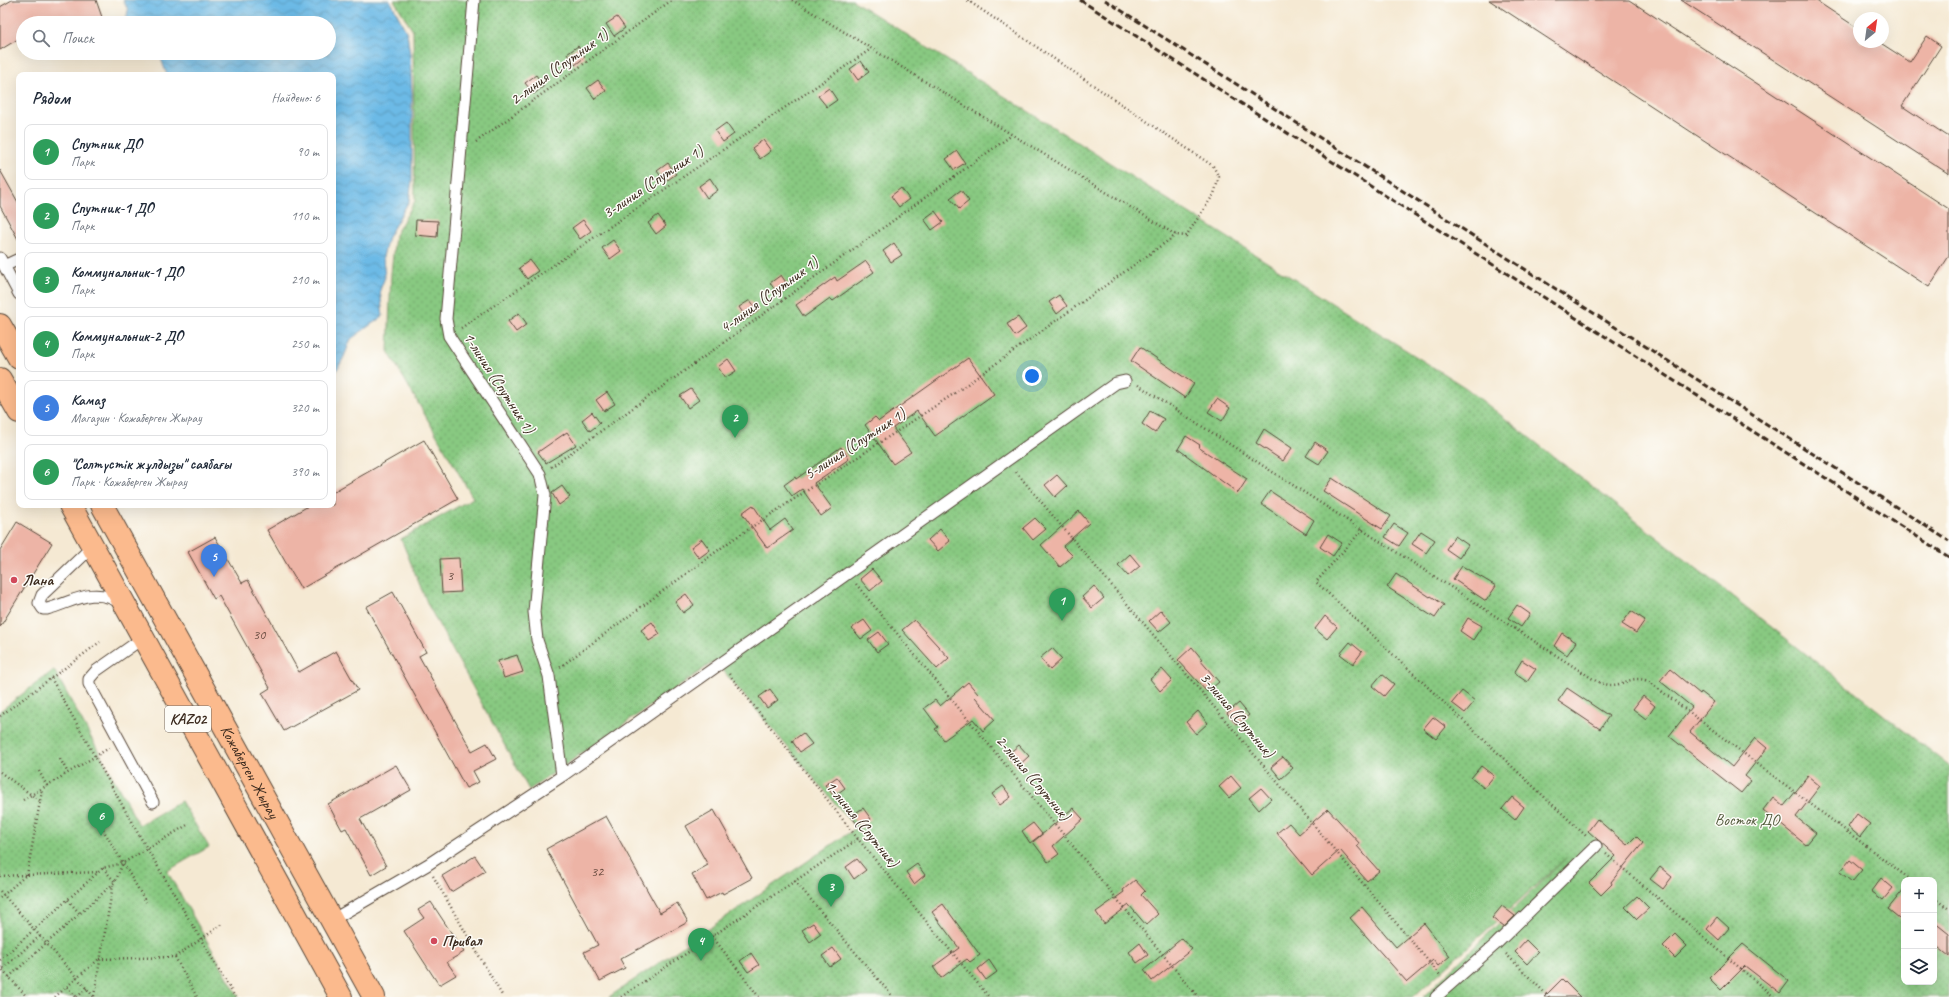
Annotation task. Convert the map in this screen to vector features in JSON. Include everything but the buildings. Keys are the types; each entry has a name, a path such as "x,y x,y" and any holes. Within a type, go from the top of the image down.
{"highway":[{"path":"0,325 16,353"},
{"path":"0,379 16,407"},
{"name":"Кожаберген Жырау","path":"72,508 341,997"},
{"name":"Кожаберген Жырау","path":"104,508 374,997"}],"lane":[{"name":"1-линия (Спутник 1)","path":"474,0 446,319 449,336 540,474 545,494 534,612 537,640 549,676 562,776"},
{"path":"16,260 2,262 16,288"},
{"path":"332,920 427,865 562,776 1116,383 1125,381"},
{"path":"112,508 143,577"},
{"path":"93,546 40,597 39,604 43,609 47,609 99,593 112,597 126,607"},
{"path":"143,638 96,671 89,679 90,689 153,802"},
{"path":"1436,997 1496,944 1596,846"}],"path":[{"name":"2-линия (Спутник 1)","path":"460,154 672,0"},
{"path":"792,0 1176,235"},
{"name":"5-линия (Спутник 1)","path":"549,676 732,540 952,394 1176,235 1186,236 1214,194 1219,177 1213,166 967,0"},
{"name":"3-линия (Спутник 1)","path":"449,336 871,48"},
{"name":"4-линия (Спутник 1)","path":"540,474 1012,135"},
{"path":"1125,381 1147,390 1596,681 1606,686 1614,686 1633,679 1648,681 1907,877"},
{"name":"3-линия (Спутник)","path":"1006,461 1449,986"},
{"path":"1363,529 1316,582 1596,846 1774,997"},
{"name":"2-линия (Спутник)","path":"848,574 1198,997"},
{"path":"0,716 100,642"},
{"name":"1-линия (Спутник)","path":"720,663 858,838 989,997"},
{"path":"51,678 235,997"},
{"path":"23,800 120,742"},
{"path":"60,759 68,773"},
{"path":"39,771 47,786"},
{"path":"0,772 40,801"},
{"path":"0,898 26,875 42,789"},
{"path":"0,960 103,868 123,863 189,824"},
{"path":"101,826 146,902"},
{"path":"621,997 858,838"},
{"path":"94,997 114,883 123,863"},
{"path":"427,865 503,997"},
{"path":"103,868 114,883"},
{"path":"0,876 100,872"},
{"path":"795,881 892,997"},
{"path":"9,977 114,883"},
{"path":"0,891 94,997"},
{"path":"68,900 80,914"},
{"path":"1937,900 1949,909"},
{"path":"55,997 100,958 176,957 223,924"},
{"path":"27,997 1,969 40,936"},
{"path":"712,936 759,997"},
{"path":"1496,944 1549,997"},
{"path":"176,957 197,997"},
{"path":"67,986 76,997 87,988"}],"green space":[{"name":"Восток ДО","path":"394,0 852,0 1466,388 1949,766 1949,997 1423,997 1567,857 1413,997 609,997 856,828 715,661 529,790 428,605 401,539 473,498 388,351 391,273 395,235 415,201 413,31"},
{"path":"54,670 139,825 181,801 209,847 167,871 239,997 0,997 0,711"}],"water":[{"path":"123,0 390,0 407,33 410,54 412,94 412,181 409,201 388,237 383,257 385,277 380,290 383,316 351,339 336,372 336,72 166,72 162,60 336,60 336,16 127,16 128,10"}],"railway":[{"path":"1080,0 1949,557"},
{"path":"1105,0 1949,541"}],"place":[{"name":"Спутник-1 ДО","path":"735,438"},
{"name":"Камаз","path":"214,577"},
{"name":"Лана","path":"14,580"},
{"name":"Спутник ДО","path":"1062,621"},
{"name":"\"Солтүстік жұлдызы\" саябағы","path":"101,836"},
{"name":"Коммунальник-1 ДО","path":"831,907"},
{"name":"Привал","path":"434,941"},
{"name":"Коммунальник-2 ДО","path":"701,961"}]}
